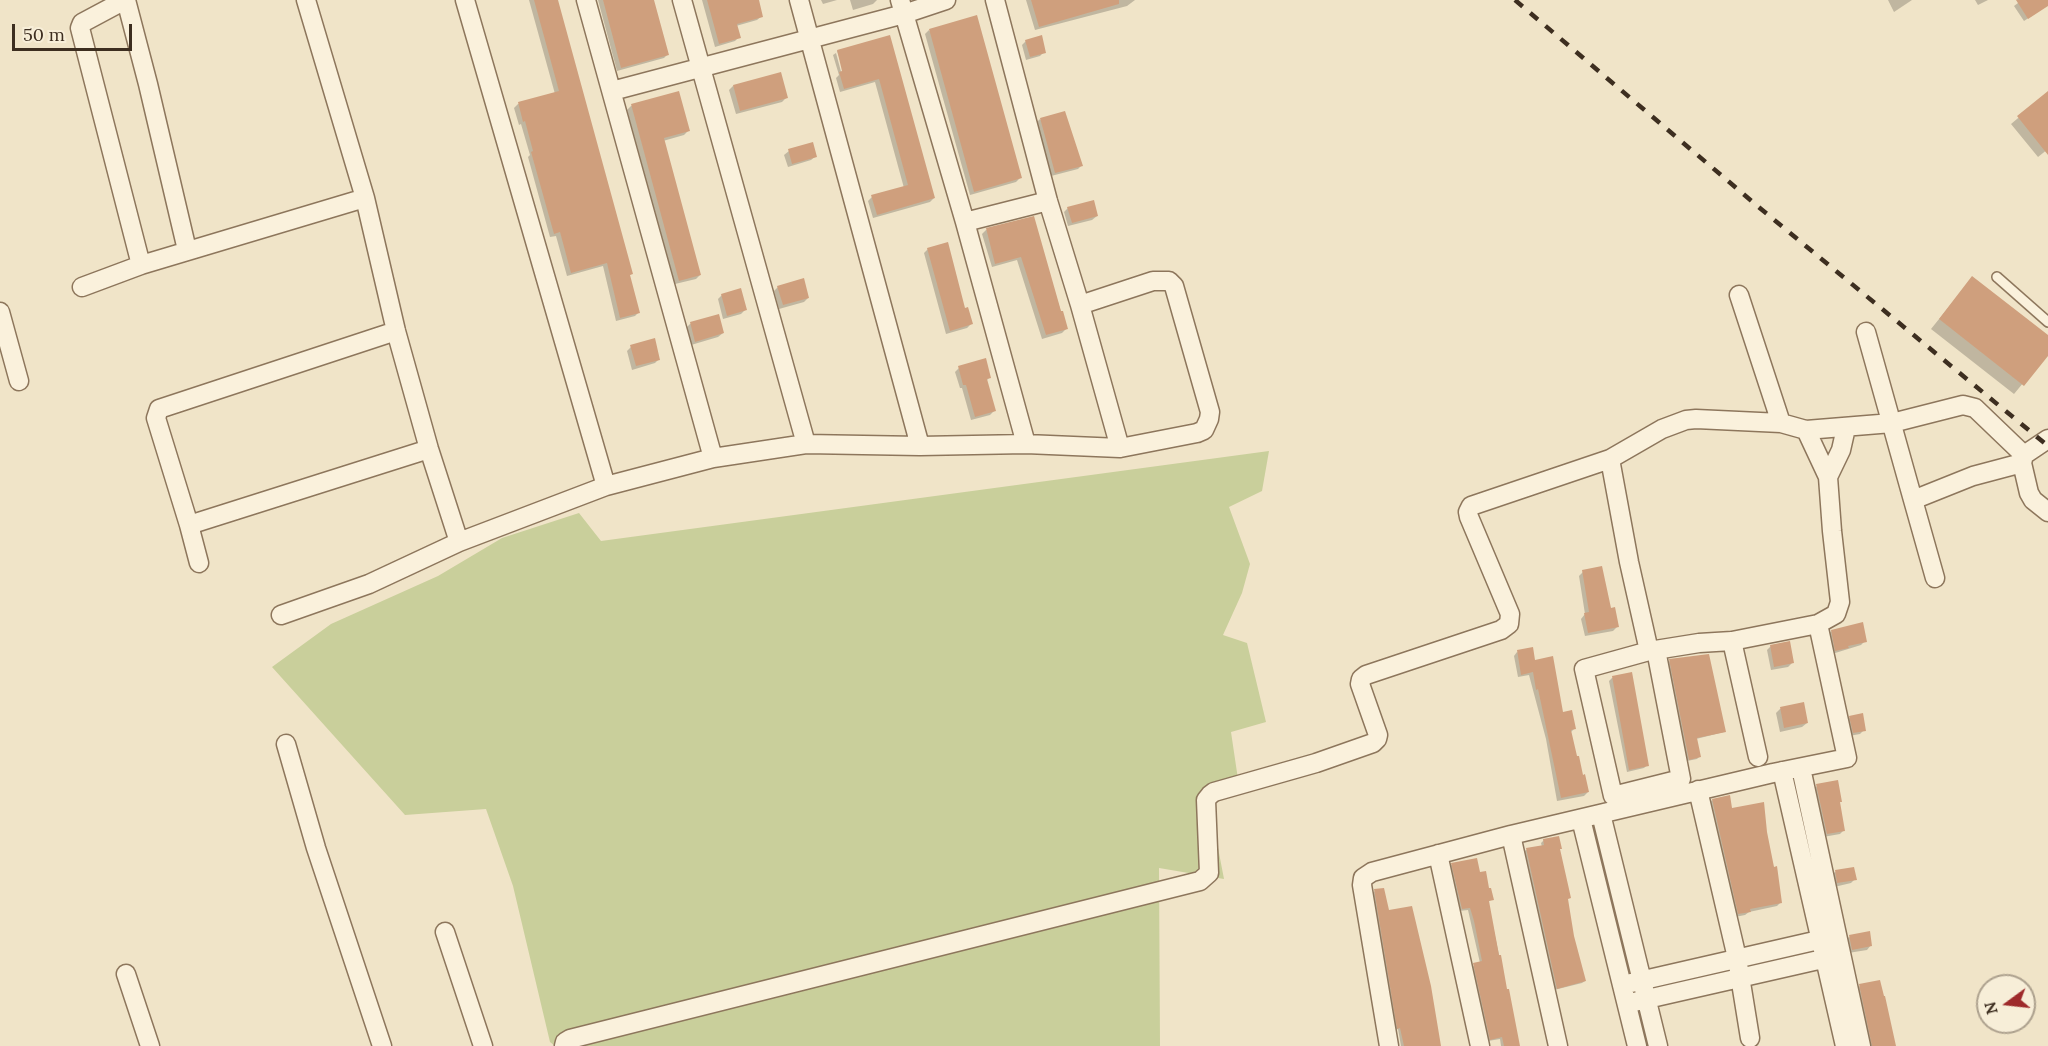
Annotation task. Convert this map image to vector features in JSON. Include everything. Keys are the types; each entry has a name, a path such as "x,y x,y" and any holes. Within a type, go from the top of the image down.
{"street":[{"path":"141,265 80,28 82,23 125,0 148,84 187,250"},
{"path":"306,0 365,198 396,331 429,449 459,542"},
{"path":"465,0 606,486"},
{"path":"586,0 713,458"},
{"path":"682,0 806,444"},
{"path":"799,0 920,446"},
{"path":"612,91 810,39 902,7 946,0"},
{"path":"995,0 1048,201 1120,448"},
{"path":"902,7 965,222 1026,444"},
{"path":"82,287 187,250 365,198"},
{"path":"965,222 1048,201"},
{"path":"281,615 369,584 459,542 606,486 713,458 806,444 920,446 1026,444 1120,448 1204,430 1208,424 1210,411 1174,286 1169,281 1153,281 1080,305"},
{"path":"1739,295 1780,423"},
{"path":"0,312 19,381"},
{"path":"199,563 156,418 159,409 396,331"},
{"path":"1866,332 1935,578"},
{"path":"564,1046 565,1042 570,1039 1200,881 1209,873 1206,800 1210,795 1316,764 1373,743 1378,735 1360,684 1361,679 1366,675 1501,630 1509,624 1510,614 1469,517 1468,512 1471,506 1610,459 1662,429 1686,420 1780,423 1806,430 1893,423 1958,406 1969,406 1976,408 2023,459 2028,493 2032,500 2048,512"},
{"path":"1828,477 1841,450 1846,428"},
{"path":"1610,459 1629,561 1653,651 1681,779 1613,796 1584,669 1653,651 1699,643 1732,641 1818,624 1836,614 1840,602 1828,477 1806,430"},
{"path":"1913,500 2023,459 2048,439"},
{"path":"189,525 429,449"},
{"path":"1389,1046 1362,885 1363,878 1372,872 1438,854 1698,790 1847,759 1818,624"},
{"path":"1732,641 1758,757"},
{"path":"286,744 316,848 382,1046"},
{"path":"1801,768 1845,1046"},
{"path":"1782,771 1830,947 1861,1046"},
{"path":"1698,790 1737,958 1750,1038"},
{"path":"1601,814 1658,1046"},
{"path":"1581,819 1637,1046"},
{"path":"1511,836 1558,1046"},
{"path":"1438,854 1480,1046"},
{"path":"445,932 483,1046"},
{"path":"1622,985 1737,958 1830,947"},
{"path":"1627,1003 1740,977 1830,947"},
{"path":"126,974 150,1046"}],"lane":[{"path":"1997,277 2048,322"}],"green space":[{"path":"1269,451 1262,491 1229,507 1250,564 1242,593 1223,635 1247,643 1266,722 1231,732 1239,786 1209,801 1224,879 1159,868 1160,1046 555,1046 550,1042 513,886 486,809 405,815 272,667 331,624 438,576 502,538 579,513 601,541"}],"building":[{"path":"534,0 558,0 633,274 630,275 640,313 620,318 607,263 571,273 560,232 554,234 518,102 559,91"},
{"path":"603,0 654,0 669,55 621,68"},
{"path":"707,0 759,0 763,17 737,24 741,38 719,44"},
{"path":"1031,0 1119,0 1119,4 1039,27"},
{"path":"2016,0 2048,0 2048,6 2028,19"},
{"path":"977,15 1022,178 974,192 929,29"},
{"path":"890,35 935,198 877,215 871,195 908,185 879,79 844,89 839,72 842,71 837,50"},
{"path":"1042,35 1046,53 1030,57 1025,40"},
{"path":"781,72 788,98 740,111 733,85"},
{"path":"679,91 690,131 664,138 701,275 679,281 631,104"},
{"path":"2048,91 2048,155 2017,116"},
{"path":"1065,111 1083,166 1055,173 1040,118"},
{"path":"813,142 817,157 792,164 788,149"},
{"path":"1094,200 1098,216 1072,223 1067,207"},
{"path":"1034,216 1068,329 1046,335 1021,257 995,264 986,228"},
{"path":"948,242 965,308 968,307 973,324 950,331 927,248"},
{"path":"1972,276 2048,335 2048,356 2024,386 1939,319"},
{"path":"804,278 809,298 783,305 777,286"},
{"path":"741,288 747,310 727,316 721,294"},
{"path":"719,314 724,333 695,342 690,322"},
{"path":"655,338 660,360 636,366 630,345"},
{"path":"986,358 991,378 987,379 996,411 975,417 958,366"},
{"path":"1602,566 1611,608 1615,607 1619,627 1588,633 1584,613 1589,612 1582,570"},
{"path":"1863,622 1867,642 1835,651 1831,630"},
{"path":"1790,641 1794,663 1774,667 1770,645"},
{"path":"1533,647 1535,660 1553,656 1563,712 1572,710 1576,729 1571,730 1589,792 1561,798 1533,672 1521,675 1517,650"},
{"path":"1709,654 1726,732 1697,738 1701,757 1689,760 1669,659"},
{"path":"1632,672 1649,766 1629,770 1612,676"},
{"path":"1804,702 1808,723 1784,728 1780,707"},
{"path":"1863,713 1866,731 1853,733 1849,716"},
{"path":"1838,780 1845,831 1827,834 1816,784"},
{"path":"1730,795 1732,808 1764,802 1767,832 1774,867 1777,866 1782,903 1750,909 1751,912 1738,914 1712,799"},
{"path":"1559,836 1571,898 1568,899 1574,936 1586,981 1557,989 1526,848 1544,845 1543,839"},
{"path":"1477,858 1480,872 1486,871 1494,900 1489,901 1520,1046 1504,1046 1502,1037 1490,1040 1473,963 1482,961 1474,921 1470,908 1462,909 1451,863"},
{"path":"1854,867 1857,880 1837,883 1835,870"},
{"path":"1384,888 1389,910 1412,906 1431,986 1441,1046 1404,1046 1400,1028 1397,1029 1374,889"},
{"path":"1870,931 1872,946 1852,950 1849,935"},
{"path":"1880,980 1896,1046 1872,1046 1859,984"}],"railway":[{"path":"1515,0 1761,209 2048,446"}]}
